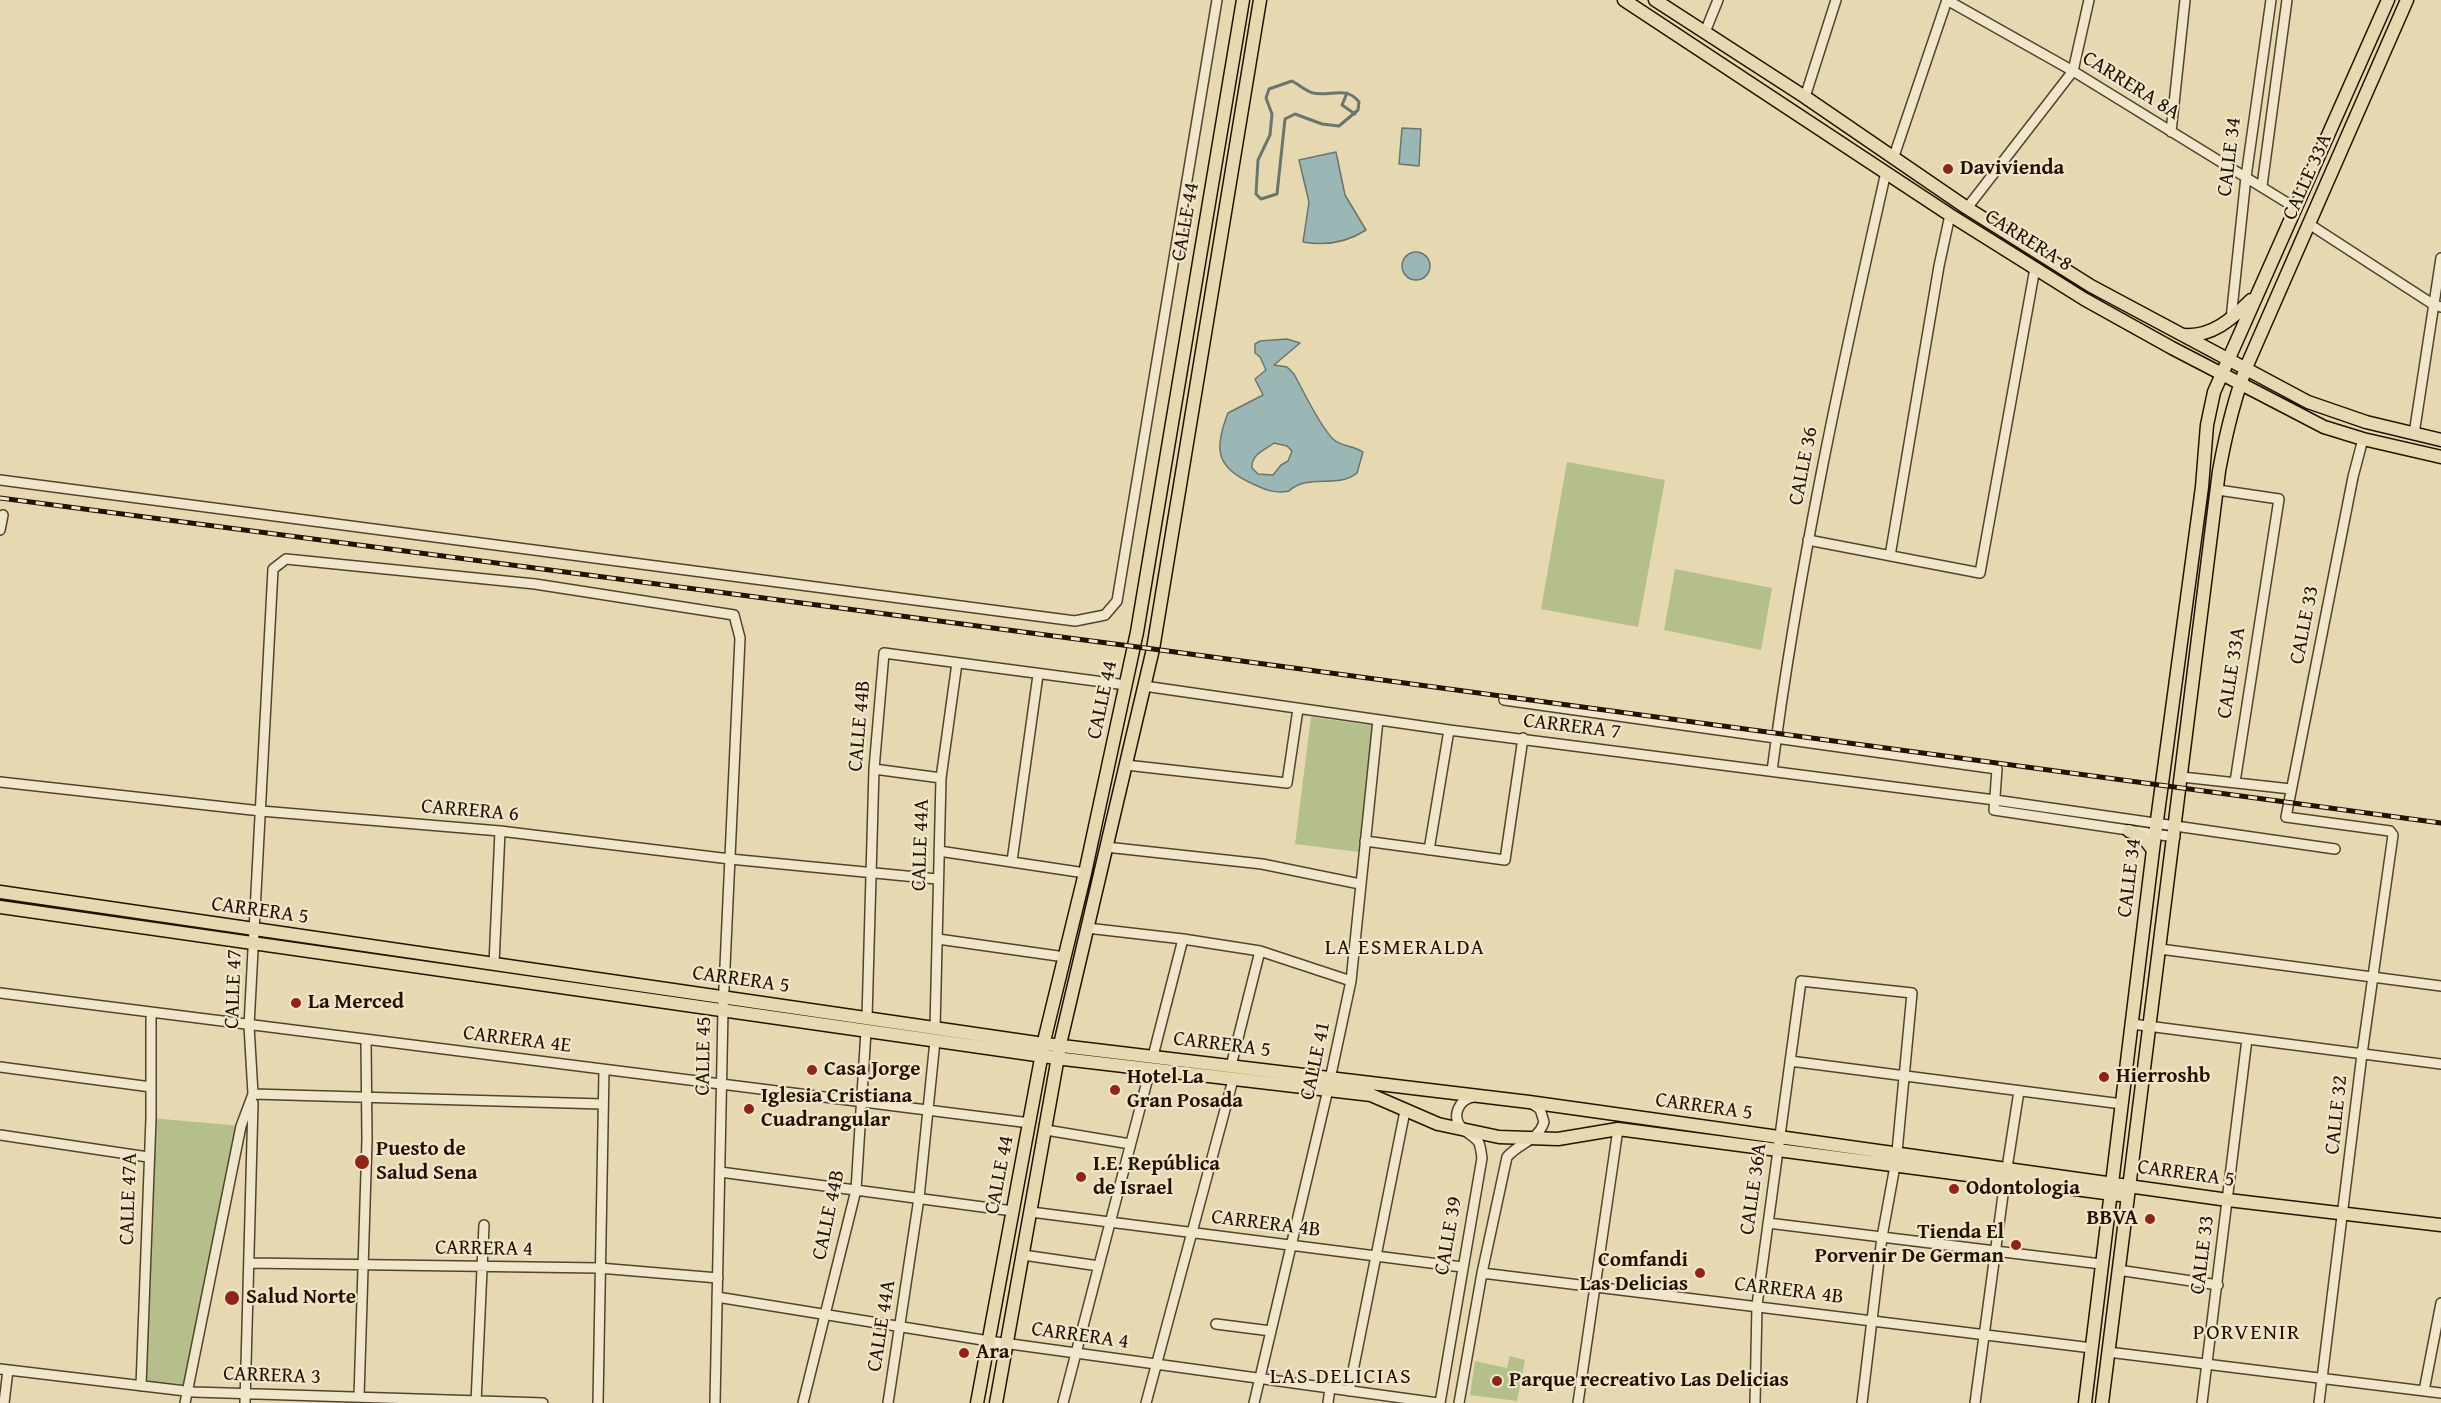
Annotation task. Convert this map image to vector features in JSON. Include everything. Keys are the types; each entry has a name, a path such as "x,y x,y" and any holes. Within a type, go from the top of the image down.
{"main road":[{"name":"CALLE 44","path":"977,1403 1043,1050 1126,685 1243,0"},
{"name":"CALLE 44","path":"996,1403 1060,1045 1155,642 1260,0"},
{"name":"CARRERA 8","path":"1624,0 1950,215 2084,299 2239,385 2324,427 2363,439 2441,456"},
{"name":"CARRERA 8","path":"1655,0 1805,97 1967,208 2091,286 2308,402 2337,414 2441,440"},
{"name":"CALLE 33A","path":"2231,362 2274,250 2388,0"},
{"name":"CALLE 33A","path":"2246,370 2407,0"},
{"path":"2239,385 2231,362 2274,270 2274,250"},
{"path":"2180,335 2207,333 2231,319 2256,295"},
{"name":"CALLE 34","path":"2085,1403 2153,850 2202,488 2207,424 2214,392 2231,362"},
{"name":"CALLE 34","path":"2102,1403 2217,490 2229,421 2239,385 2246,370"},
{"path":"2186,600 2204,603"},
{"path":"2129,831 2143,837 2153,850"},
{"name":"CARRERA 5","path":"0,892 494,964 724,1004"},
{"name":"CARRERA 5","path":"0,907 935,1034 1043,1050 1058,1058 1371,1095 1405,1112 1468,1132 1532,1139 1583,1136 1618,1129 1895,1166 2006,1174"},
{"name":"CARRERA 5","path":"1043,1050 1060,1045 1331,1077 1897,1152 2006,1174 2112,1189 2441,1225"}],"street":[{"path":"0,480 1075,621 1105,615 1117,601 1217,0"},
{"path":"1705,32 1718,0"},
{"path":"1805,97 1836,0"},
{"path":"1893,159 1947,0"},
{"name":"CARRERA 8A","path":"1947,0 2073,71 2294,207"},
{"path":"1967,208 2073,71 2089,0"},
{"path":"2171,132 2185,0"},
{"name":"CALLE 34","path":"2231,319 2246,177 2271,0"},
{"name":"CALLE 34","path":"2262,186 2287,0"},
{"path":"2269,15 2284,18"},
{"name":"CALLE 36","path":"1772,771 1808,540 1836,392 1886,172"},
{"path":"1890,556 1950,215"},
{"path":"2309,224 2437,306"},
{"path":"2414,434 2437,306 2441,258"},
{"path":"1808,540 1980,573 2035,268"},
{"name":"CALLE 33","path":"2363,439 2353,477 2286,818 2393,832"},
{"name":"CALLE 33A","path":"2217,490 2279,499 2235,782"},
{"path":"0,530 3,515"},
{"name":"CALLE 45","path":"273,569 286,559 535,584 734,615 740,638 724,1004 715,1403"},
{"name":"CALLE 47","path":"185,1403 241,1126 253,1095 249,1026 273,569"},
{"name":"CALLE 44B","path":"803,1403 856,1190 866,1025 874,769 884,653 957,663"},
{"path":"957,663 1126,685"},
{"name":"CALLE 44A","path":"888,1403 919,1198 928,1110 935,1034 941,778 957,663"},
{"path":"1012,861 1038,675"},
{"name":"CARRERA 7","path":"1144,686 1378,720 1995,800 2175,832 2335,849"},
{"path":"1504,700 1997,769 1995,800"},
{"path":"1126,765 1287,783 1299,709"},
{"name":"CALLE 41","path":"1254,1403 1328,1091 1351,981 1378,720"},
{"path":"1429,850 1449,729"},
{"path":"1365,841 1505,860 1523,738"},
{"path":"874,769 941,778"},
{"path":"2182,777 2291,789"},
{"name":"CARRERA 6","path":"0,782 261,811 500,831 730,859 937,879"},
{"name":"CARRERA 7","path":"1995,800 1994,810 2129,831 2156,829"},
{"path":"494,964 500,831"},
{"name":"CALLE 32","path":"2319,1403 2362,1054 2393,832"},
{"path":"1106,847 1262,864 1360,884"},
{"path":"939,851 1085,873"},
{"path":"1087,928 1260,951 1351,981"},
{"path":"938,939 1065,957"},
{"path":"1153,1056 1183,939"},
{"path":"2160,949 2441,986"},
{"path":"1231,1066 1260,951"},
{"name":"CALLE 36A","path":"1755,1403 1757,1305 1801,981 1912,993 1904,1076"},
{"name":"CARRERA 4E","path":"0,993 1029,1123"},
{"name":"CALLE 47A","path":"141,1386 151,1087 151,1012"},
{"path":"2132,1024 2441,1064"},
{"name":"CALLE 33","path":"2202,1403 2247,1039"},
{"path":"359,1397 367,1099 366,1041"},
{"path":"1790,1061 2122,1104"},
{"path":"0,1067 151,1087"},
{"path":"598,1403 604,1070"},
{"path":"1063,1403 1150,1070"},
{"path":"1897,1152 1904,1076"},
{"path":"1146,1403 1233,1080"},
{"path":"1975,1403 2019,1091"},
{"path":"245,1398 253,1095 603,1104"},
{"name":"CALLE 39","path":"1439,1403 1482,1158 1478,1142 1461,1126 1457,1110 1469,1097 1478,1096"},
{"path":"1529,1102 1540,1109 1544,1122 1532,1139"},
{"path":"1349,1391 1405,1112"},
{"path":"1578,1403 1618,1129"},
{"path":"1046,1130 1130,1144"},
{"path":"0,1135 148,1156"},
{"name":"CALLE 39","path":"1459,1403 1482,1273 1507,1157 1517,1146 1532,1139"},
{"path":"1862,1403 1882,1237 1895,1166"},
{"path":"720,1172 1013,1210"},
{"name":"CARRERA 4B","path":"1031,1212 1462,1267"},
{"path":"1768,1222 2101,1264"},
{"path":"476,1402 484,1225"},
{"path":"1023,1255 1099,1266"},
{"name":"CARRERA 4","path":"249,1263 599,1268 718,1278"},
{"path":"2118,1270 2218,1285"},
{"name":"CARRERA 4B","path":"1482,1273 2092,1348"},
{"name":"CARRERA 4","path":"717,1297 1007,1344 1439,1403"},
{"path":"2424,1391 2441,1303"},
{"path":"1216,1324 1271,1331"},
{"path":"2108,1352 2441,1393"},
{"path":"4,1370 4,1403"},
{"name":"CARRERA 3","path":"4,1370 245,1398 359,1397 543,1403"},
{"path":"1328,1403 1330,1388"}],"green space":[{"path":"1567,462 1665,480 1638,627 1541,609"},
{"path":"1675,569 1772,588 1761,650 1664,630"},
{"path":"1311,717 1375,726 1359,852 1295,844"},
{"path":"151,1118 241,1126 187,1391 141,1386"},
{"name":"Parque recreativo Las Delicias","path":"1510,1356 1525,1360 1517,1401 1470,1395 1475,1361 1507,1368"}],"water":[{"path":"1402,128 1421,129 1419,166 1399,164"},
{"path":"1336,152 1345,195 1366,230 1351,238 1336,242 1320,244 1303,242 1309,202 1299,160"},
{"path":"1416,252 1426,256 1430,266 1426,276 1416,280 1406,276 1402,266 1406,256"},
{"path":"1287,339 1300,343 1274,365 1287,367 1294,374 1317,417 1333,439 1363,452 1357,473 1341,480 1305,483 1289,491 1275,492 1241,478 1225,465 1220,448 1223,426 1228,413 1263,395 1255,379 1266,370 1260,357 1255,353 1255,344 1260,341","holes":["1274,443 1287,446 1292,451 1288,461 1281,465 1273,475 1258,474 1252,468 1256,456"]}],"waterway":[{"path":"1292,81 1313,93 1349,94 1359,102 1358,110 1339,126 1322,124 1295,114 1285,119 1277,194 1261,199 1256,194 1258,160 1270,135 1272,114 1266,98 1269,89 1292,81"},
{"path":"1347,93 1342,105 1355,114"}],"railway":[{"path":"0,498 1153,649 2441,823"}],"place":[{"name":"Davivienda","path":"1948,169"},
{"name":"La Merced","path":"296,1003"},
{"name":"Casa Jorge","path":"812,1070"},
{"name":"Hierroshb","path":"2104,1077"},
{"name":"Hotel La Gran Posada","path":"1115,1090"},
{"name":"Iglesia Cristiana Cuadrangular","path":"749,1109"},
{"name":"Puesto de Salud Sena","path":"362,1162"},
{"name":"I.E. República de Israel","path":"1081,1177"},
{"name":"Odontologia","path":"1954,1189"},
{"name":"BBVA","path":"2150,1219"},
{"name":"Tienda El Porvenir De German","path":"2016,1245"},
{"name":"Comfandi Las Delicias","path":"1700,1273"},
{"name":"Salud Norte","path":"232,1298"},
{"name":"Ara","path":"964,1353"},
{"name":"Parque recreativo Las Delicias","path":"1497,1381"}],"district":[{"name":"LA ESMERALDA","path":"1405,948"},
{"name":"PORVENIR","path":"2247,1333"},
{"name":"LAS DELICIAS","path":"1341,1377"}]}
